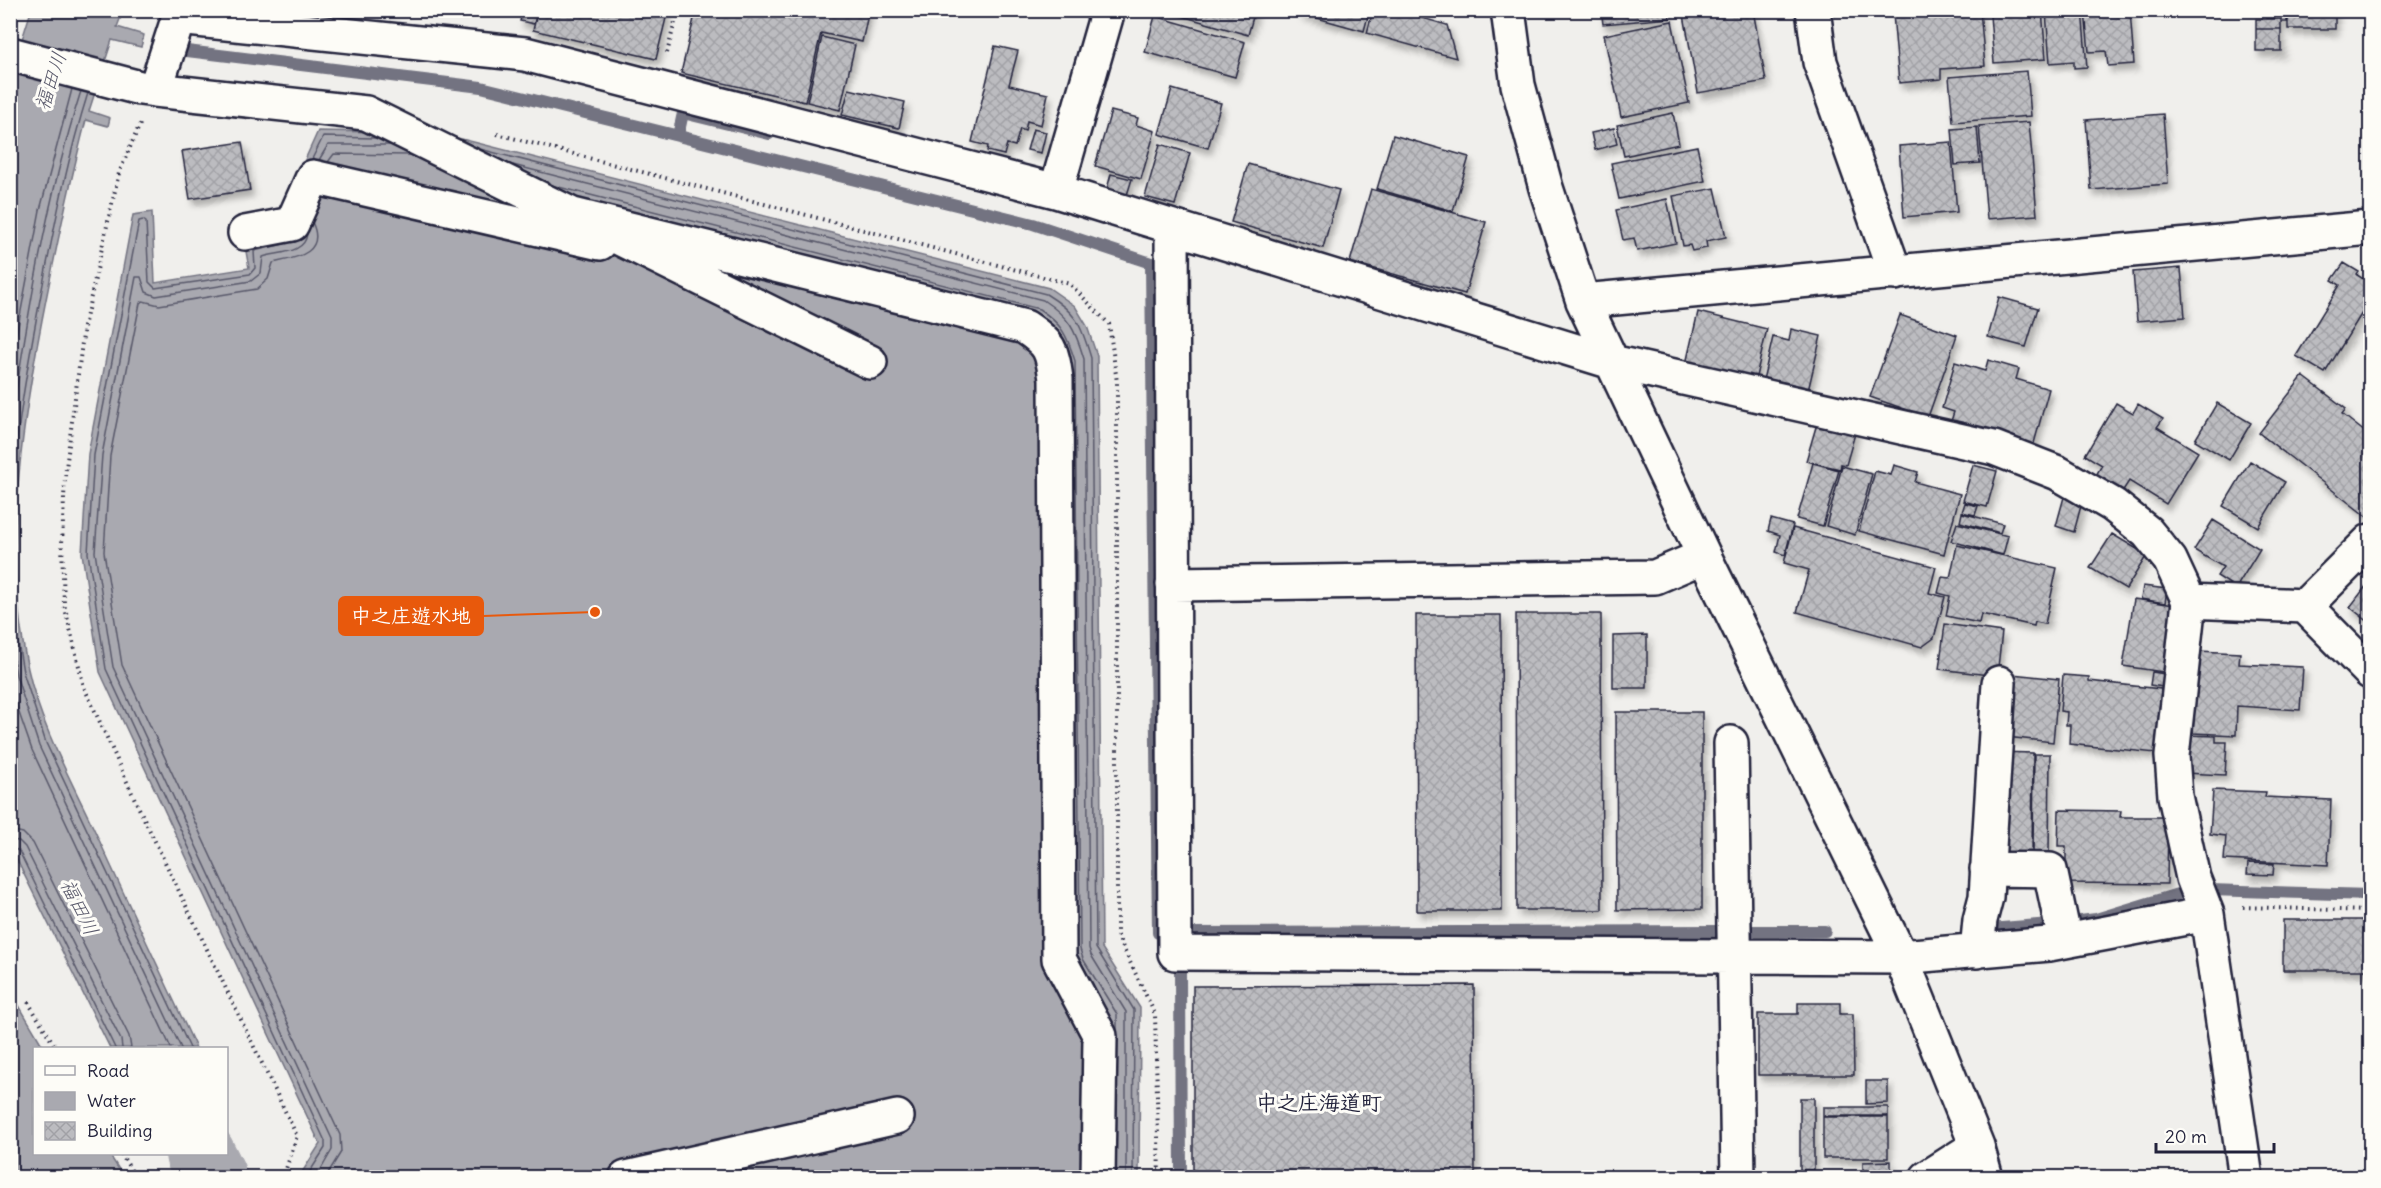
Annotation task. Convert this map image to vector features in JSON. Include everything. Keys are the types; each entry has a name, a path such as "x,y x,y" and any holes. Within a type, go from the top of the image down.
{"street":[{"path":"1056,191 1108,10"},
{"path":"1508,10 1518,85 1546,188 1583,301 1704,556 1901,957 1977,1146 1986,1178"},
{"path":"1813,10 1820,62 1895,273"},
{"path":"147,89 179,14 525,54 1056,191 1612,362 1994,448 2058,473 2113,505 2147,532 2170,560 2189,601 2172,756 2175,796 2193,878 2207,914 2246,1178"},
{"path":"10,54 147,89 366,113 870,362"},
{"path":"245,233 292,224 313,177 653,255"},
{"path":"573,215 1024,327 1042,338 1053,354 1056,379 1059,959 1100,1036 1098,1178"},
{"path":"1172,227 1175,953 1736,958 1901,957 2065,941 2207,914"},
{"path":"1583,301 2370,228"},
{"path":"2305,606 2370,542"},
{"path":"1173,584 1655,577 1704,556"},
{"path":"2189,601 2305,606 2370,672"},
{"path":"1977,951 1980,920 1986,897 1999,683"},
{"path":"1731,743 1738,1178"},
{"path":"1987,869 2050,870 2065,941"},
{"path":"626,1178 897,1117"},
{"path":"1927,1178 1977,1146"}],"path":[{"path":"147,89 119,172 84,327 65,476 62,544 64,604 84,687 142,815 297,1136 284,1175"},
{"path":"490,132 1070,284 1108,324 1117,382 1117,936 1155,1014 1158,1178"},
{"path":"2207,914 2250,906 2370,911"},
{"path":"28,1002 55,1047"},
{"path":"122,1155 136,1178"}],"water":[{"path":"31,11 123,11 117,27 144,35 141,47 112,40 89,111 110,118 108,126 86,120 74,170 34,363 21,450 17,494 17,582 28,669 40,710 65,769 196,1047 110,1047 11,848 11,74"},
{"path":"318,131 438,133 1049,288 1075,306 1087,326 1097,356 1102,948 1140,1008 1139,1177 305,1178 301,1174 320,1144 100,672 82,553 88,454 133,215 152,212 155,283 249,268 245,246 279,217"},
{"path":"11,992 43,1047 33,1047 33,1155 110,1155 124,1177 11,1177"}],"building":[{"path":"523,10 537,10 534,24 520,21"},
{"path":"538,10 668,10 656,59 533,30"},
{"path":"696,10 869,10 862,42 821,33 805,102 681,73"},
{"path":"1161,10 1255,10 1248,35"},
{"path":"1300,10 1348,10 1368,16 1364,31 1299,13"},
{"path":"1373,10 1395,10 1447,25 1456,58 1367,33"},
{"path":"1601,10 1669,10 1670,18 1603,24"},
{"path":"1710,10 1753,10 1766,81 1698,93 1684,15"},
{"path":"1939,10 1980,10 1985,66 1941,69 1941,79 1899,83 1893,14"},
{"path":"2016,10 2042,10 2046,59 1994,63 1990,16 2016,14"},
{"path":"2082,10 2087,67 2074,68 2074,61 2050,63 2046,12"},
{"path":"2130,10 2134,64 2108,66 2106,51 2089,52 2085,12"},
{"path":"2266,10 2277,10 2277,18 2266,18"},
{"path":"2288,10 2335,10 2335,29 2288,29"},
{"path":"2366,10 2370,10 2370,29 2366,29"},
{"path":"2281,11 2287,11 2287,22 2281,22"},
{"path":"1155,16 1245,42 1235,77 1145,52"},
{"path":"2256,19 2281,19 2281,29 2256,29"},
{"path":"1672,21 1689,103 1621,117 1604,35"},
{"path":"2256,29 2281,29 2281,51 2256,51"},
{"path":"822,37 855,45 840,110 807,102"},
{"path":"995,46 1018,51 1009,85 1048,94 1041,125 1027,121 1025,131 1020,129 1015,146 1007,144 1004,155 987,151 988,146 972,142"},
{"path":"2027,71 2031,116 1953,122 1949,77"},
{"path":"849,89 905,102 899,128 842,115"},
{"path":"1172,89 1221,103 1208,148 1159,134"},
{"path":"1111,111 1138,118 1136,125 1155,131 1141,179 1095,166"},
{"path":"1673,113 1679,144 1624,156 1617,125"},
{"path":"2163,114 2168,184 2091,190 2086,120"},
{"path":"2029,122 2037,215 1987,219 1979,126"},
{"path":"1977,127 1980,163 1955,165 1952,129"},
{"path":"1614,128 1617,144 1595,150 1591,133"},
{"path":"1033,129 1046,132 1041,153 1027,150"},
{"path":"1393,135 1469,157 1453,211 1377,189"},
{"path":"242,142 250,190 190,199 182,151"},
{"path":"1951,142 1957,212 1904,217 1899,146"},
{"path":"1160,144 1190,153 1175,205 1145,197"},
{"path":"1697,146 1705,181 1619,199 1611,163"},
{"path":"1248,164 1339,190 1323,248 1231,222"},
{"path":"1111,174 1132,179 1127,195 1107,189"},
{"path":"1715,188 1726,237 1706,241 1707,248 1692,251 1690,245 1683,246 1673,196"},
{"path":"1371,189 1486,222 1465,294 1350,262"},
{"path":"1667,199 1676,243 1637,251 1634,238 1623,240 1616,210"},
{"path":"2344,263 2359,272 2357,275 2370,283 2370,300 2325,373 2296,356 2340,285 2332,280"},
{"path":"2181,268 2185,317 2137,321 2133,272"},
{"path":"1999,297 2038,308 2026,347 1988,337"},
{"path":"1698,312 1767,329 1755,381 1686,364"},
{"path":"1900,315 1957,335 1928,417 1870,397"},
{"path":"1791,329 1821,336 1808,391 1763,380 1773,337 1789,341"},
{"path":"1988,360 2019,369 2016,379 2049,389 2033,447 1950,424 1954,412 1942,408 1955,362 1985,371"},
{"path":"2303,376 2346,409 2342,414 2370,436 2370,512 2367,517 2259,433"},
{"path":"2116,403 2133,413 2138,404 2163,419 2157,427 2198,452 2166,504 2129,481 2122,492 2095,477 2102,465 2085,455"},
{"path":"2217,403 2251,423 2229,460 2195,440"},
{"path":"1818,420 1856,430 1846,465 1841,464 1840,469 1806,461"},
{"path":"2250,461 2285,482 2258,527 2223,506"},
{"path":"1813,463 1839,470 1823,526 1797,519"},
{"path":"1894,465 1918,472 1915,482 1960,494 1944,554 1859,531 1875,471 1891,475"},
{"path":"1973,465 1997,471 1987,507 1963,501"},
{"path":"1842,466 1872,474 1855,535 1826,526"},
{"path":"2064,497 2082,502 2074,532 2056,526"},
{"path":"1965,503 1978,506 1975,515 1962,512"},
{"path":"1962,513 2003,524 2000,533 1960,522"},
{"path":"1771,519 1793,525 1785,555 1776,552 1780,535 1768,531"},
{"path":"2213,520 2260,549 2236,588 2217,576 2223,567 2194,550"},
{"path":"1957,523 2008,536 2003,555 1951,541"},
{"path":"1793,528 1936,567 1929,593 1945,597 1934,638 1922,647 1797,612 1809,570 1784,563"},
{"path":"2112,534 2147,555 2126,589 2090,568"},
{"path":"1957,545 2057,568 2045,624 2035,622 2034,626 1981,614 1979,623 1946,616 1950,596 1938,593 1942,577 1950,578"},
{"path":"2370,581 2370,623 2350,607"},
{"path":"2143,586 2167,589 2165,603 2141,599"},
{"path":"2134,599 2174,605 2163,672 2123,666"},
{"path":"1516,614 1601,614 1602,910 1517,910"},
{"path":"1416,615 1501,615 1502,911 1417,911"},
{"path":"1945,624 2002,632 1997,676 1939,669"},
{"path":"1647,635 1647,688 1613,688 1613,636"},
{"path":"2198,651 2240,653 2239,664 2303,667 2300,710 2237,706 2236,735 2193,733"},
{"path":"2152,672 2165,674 2163,687 2150,685"},
{"path":"2012,674 2059,679 2053,742 2006,737"},
{"path":"2063,675 2089,677 2089,681 2161,689 2156,753 2069,744 2070,725 2066,725 2067,712 2060,711"},
{"path":"1616,712 1702,712 1702,909 1617,910"},
{"path":"2186,735 2216,736 2216,742 2227,742 2225,775 2185,773"},
{"path":"1997,752 2033,753 2032,855 1995,855"},
{"path":"2034,754 2050,754 2049,855 2033,855"},
{"path":"2213,790 2266,792 2265,797 2331,800 2328,865 2224,860 2226,836 2210,834"},
{"path":"2059,810 2121,811 2120,817 2168,817 2167,884 2066,883 2066,846 2058,846"},
{"path":"2248,863 2274,864 2273,875 2247,874"},
{"path":"2283,920 2370,920 2370,970 2283,970"},
{"path":"1474,985 1475,1178 1193,1178 1193,986"},
{"path":"1798,1003 1840,1003 1840,1014 1853,1014 1854,1075 1758,1075 1758,1014 1798,1014"},
{"path":"1866,1081 1888,1081 1888,1103 1866,1104"},
{"path":"1800,1098 1814,1098 1814,1170 1800,1170"},
{"path":"1823,1107 1888,1107 1888,1116 1823,1116"},
{"path":"1823,1117 1888,1117 1888,1158 1823,1158"},
{"path":"1891,1161 1891,1178 1863,1178 1863,1162"}],"waterway":[{"path":"187,51 481,87 1033,224 1151,263 1158,933 1163,933"},
{"path":"678,136 683,113 769,134"},
{"path":"2210,890 2370,895"},
{"path":"2072,922 2096,919 2181,893"},
{"path":"1990,929 2050,924"},
{"path":"1187,933 1716,931"},
{"path":"1748,931 1825,931"},
{"path":"1180,969 1181,1178"},
{"name":"福田川","path":"200,1155 212,1178"}],"place":[{"name":"中之庄遊水地","path":"595,612"}],"district":[{"name":"中之庄海道町","path":"1319,1102"}]}
